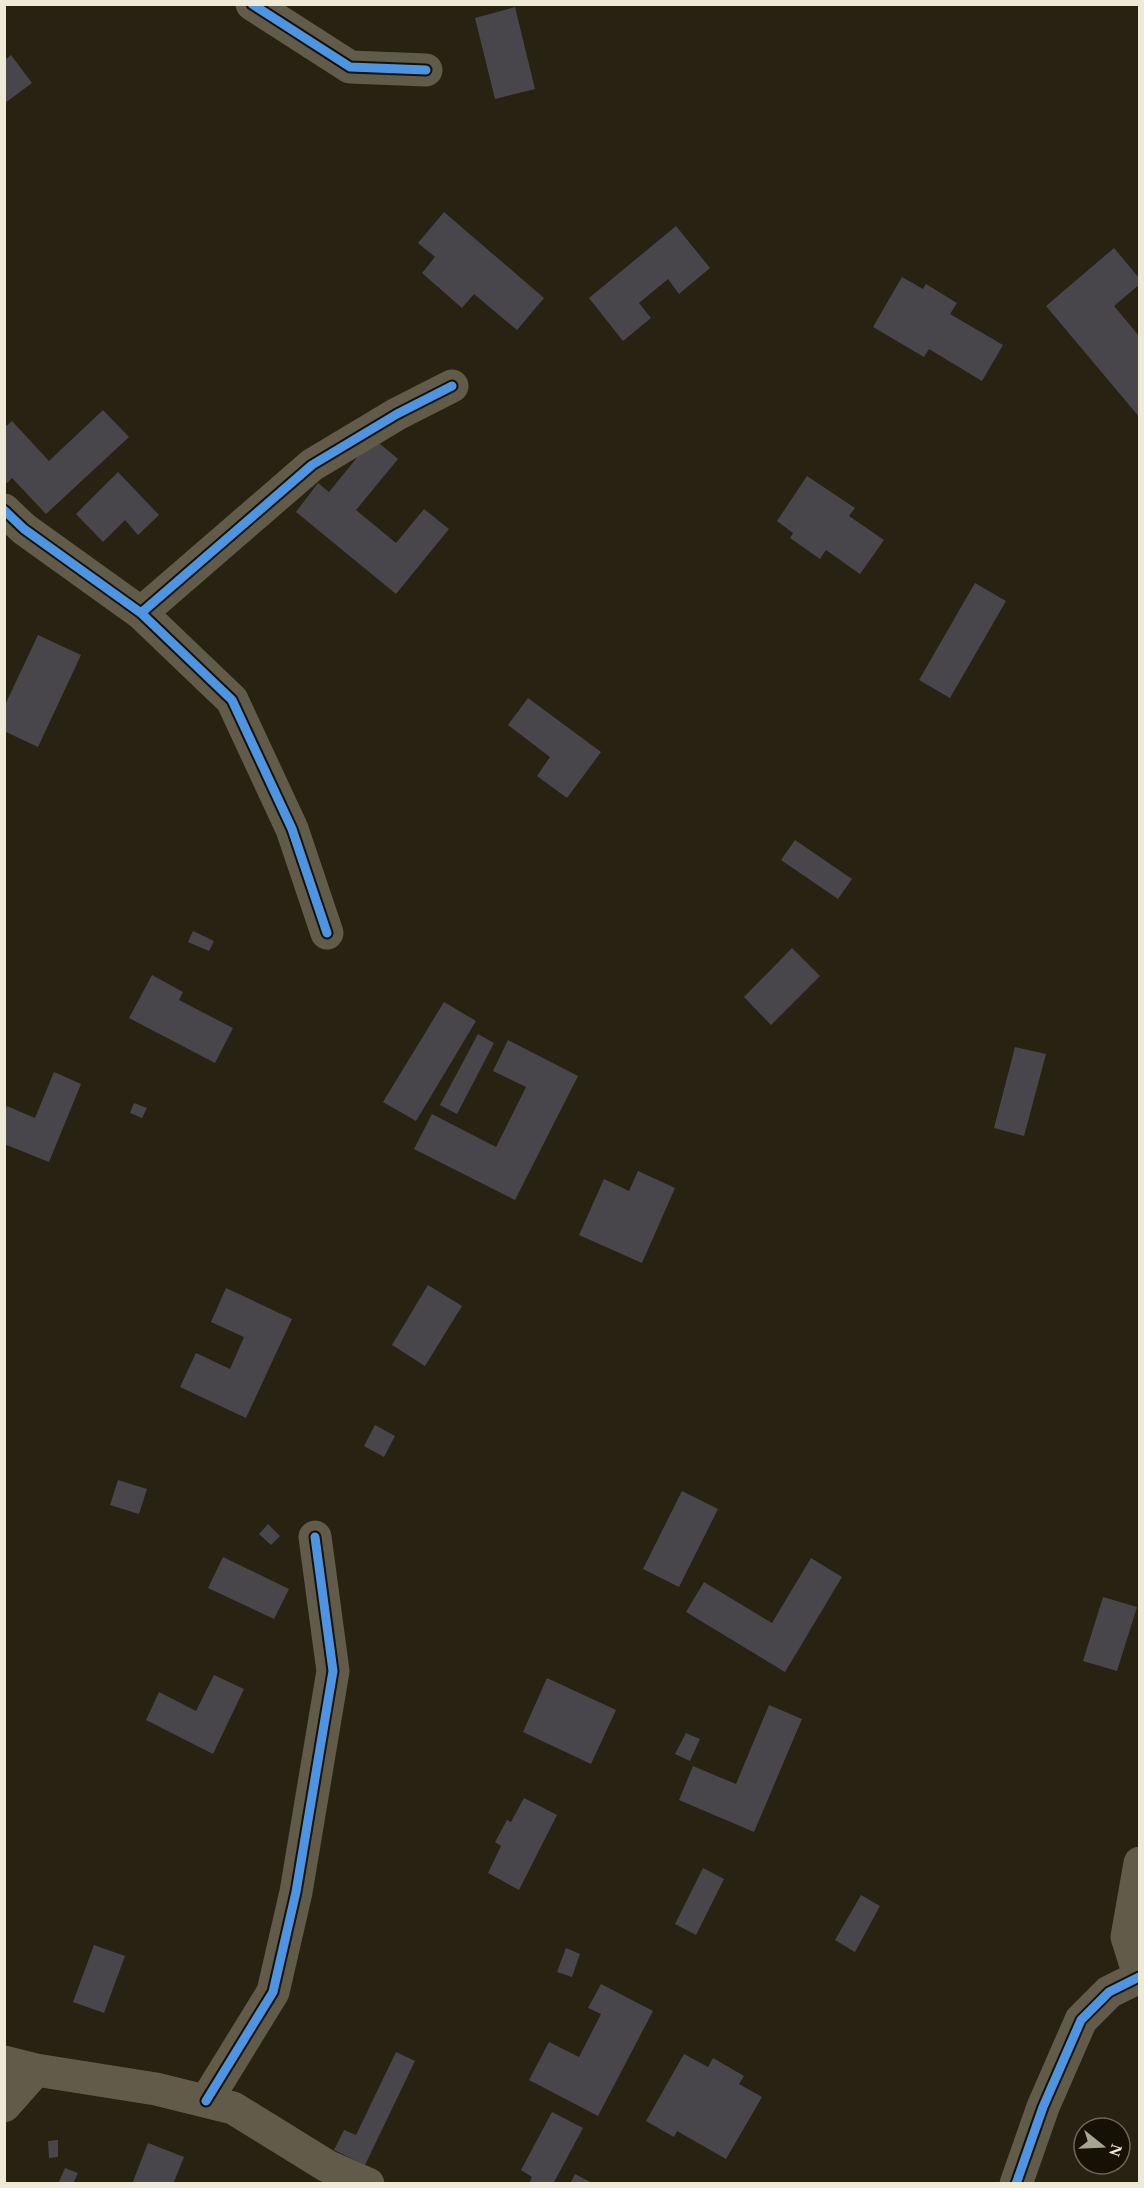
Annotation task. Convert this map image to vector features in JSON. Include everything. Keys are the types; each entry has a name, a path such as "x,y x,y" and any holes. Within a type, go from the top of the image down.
{"street":[{"path":"252,4 350,67 426,70"},
{"path":"141,613 312,465 397,414 453,386"},
{"path":"4,510 24,529 141,613 232,700 292,829 327,933"},
{"path":"206,2101 273,1992 297,1892 333,1671 315,1537"},
{"path":"1016,2184 1080,2019 1109,1992 1139,1977 1127,1937 1140,1863"},
{"path":"4,2062 36,2070 156,2089 232,2108 327,2166 368,2184"},
{"path":"4,2106 36,2070"}],"building":[{"path":"515,7 535,89 495,99 475,18"},
{"path":"11,55 32,83 5,103 5,60"},
{"path":"444,212 544,298 517,330 474,294 462,308 422,273 435,257 418,243"},
{"path":"676,226 710,268 679,294 668,279 639,303 651,318 623,341 589,298"},
{"path":"1114,248 1140,279 1140,284 1114,306 1140,337 1140,418 1046,306"},
{"path":"902,277 923,289 926,284 957,303 950,314 1003,345 982,381 929,349 924,357 873,327"},
{"path":"103,410 129,437 46,514 12,478 7,483 4,480 4,428 12,421 49,461"},
{"path":"373,438 398,459 356,510 396,543 424,509 449,529 396,594 296,512 318,483 329,492"},
{"path":"118,472 159,515 138,535 125,520 103,542 76,514"},
{"path":"807,476 855,508 849,516 884,540 860,574 826,550 820,559 790,538 793,533 777,521"},
{"path":"975,583 1006,601 950,698 919,680"},
{"path":"38,635 81,655 38,747 4,731 4,707"},
{"path":"528,698 601,752 567,798 537,776 550,757 508,725"},
{"path":"795,840 852,879 838,899 781,860"},
{"path":"193,931 214,941 209,951 188,942"},
{"path":"792,948 820,976 771,1025 744,997"},
{"path":"152,975 183,992 179,1000 233,1028 215,1063 129,1018"},
{"path":"444,1002 476,1021 416,1121 383,1102"},
{"path":"478,1034 494,1043 457,1114 440,1105"},
{"path":"508,1040 578,1076 515,1200 414,1149 432,1114 496,1147 526,1087 493,1071"},
{"path":"1015,1047 1046,1054 1024,1136 994,1128"},
{"path":"54,1072 81,1084 49,1162 4,1144 4,1113 7,1106 35,1118"},
{"path":"134,1103 147,1108 142,1118 130,1113"},
{"path":"638,1171 675,1188 642,1263 579,1235 604,1179 629,1191"},
{"path":"428,1285 462,1306 425,1366 392,1345"},
{"path":"226,1288 292,1319 246,1418 180,1387 196,1353 230,1369 244,1337 211,1322"},
{"path":"375,1425 395,1436 384,1457 364,1446"},
{"path":"118,1480 147,1489 139,1514 110,1505"},
{"path":"682,1491 718,1509 679,1587 643,1569"},
{"path":"268,1524 280,1536 271,1545 259,1534"},
{"path":"223,1557 289,1589 274,1619 208,1588"},
{"path":"811,1558 842,1577 785,1672 686,1612 704,1582 772,1623"},
{"path":"1103,1597 1137,1607 1117,1671 1083,1661"},
{"path":"214,1675 244,1689 213,1754 146,1720 159,1692 196,1711"},
{"path":"547,1678 616,1710 591,1764 523,1732"},
{"path":"769,1705 802,1719 754,1832 679,1800 693,1766 736,1784"},
{"path":"686,1733 700,1739 690,1761 675,1754"},
{"path":"524,1798 557,1815 519,1890 488,1873 501,1846 495,1842 507,1820 511,1822"},
{"path":"703,1868 724,1879 696,1935 675,1924"},
{"path":"861,1895 880,1906 855,1952 835,1940"},
{"path":"94,1945 125,1956 104,2013 73,2002"},
{"path":"566,1948 580,1954 572,1977 557,1972"},
{"path":"601,1984 653,2011 598,2116 529,2080 549,2042 579,2057 601,2014 588,2008"},
{"path":"396,2052 415,2061 365,2165 334,2150 344,2130 356,2135"},
{"path":"684,2054 708,2067 713,2058 744,2076 739,2084 762,2097 726,2159 677,2131 674,2137 646,2121"},
{"path":"552,2112 583,2128 553,2184 529,2184 532,2177 521,2170"},
{"path":"58,2140 58,2157 49,2158 48,2141"},
{"path":"148,2143 184,2157 173,2184 132,2184"},
{"path":"65,2168 78,2173 73,2184 58,2184"},
{"path":"575,2174 594,2184 570,2184"}],"cycle path":[{"path":"252,4 350,67 426,70"},
{"path":"141,613 312,465 397,414 452,386"},
{"path":"4,510 24,529 141,613 232,700 292,829 327,933"},
{"path":"206,2101 273,1992 296,1892 333,1671 315,1537"},
{"path":"1016,2184 1043,2107 1081,2020 1109,1992 1139,1977"}]}
